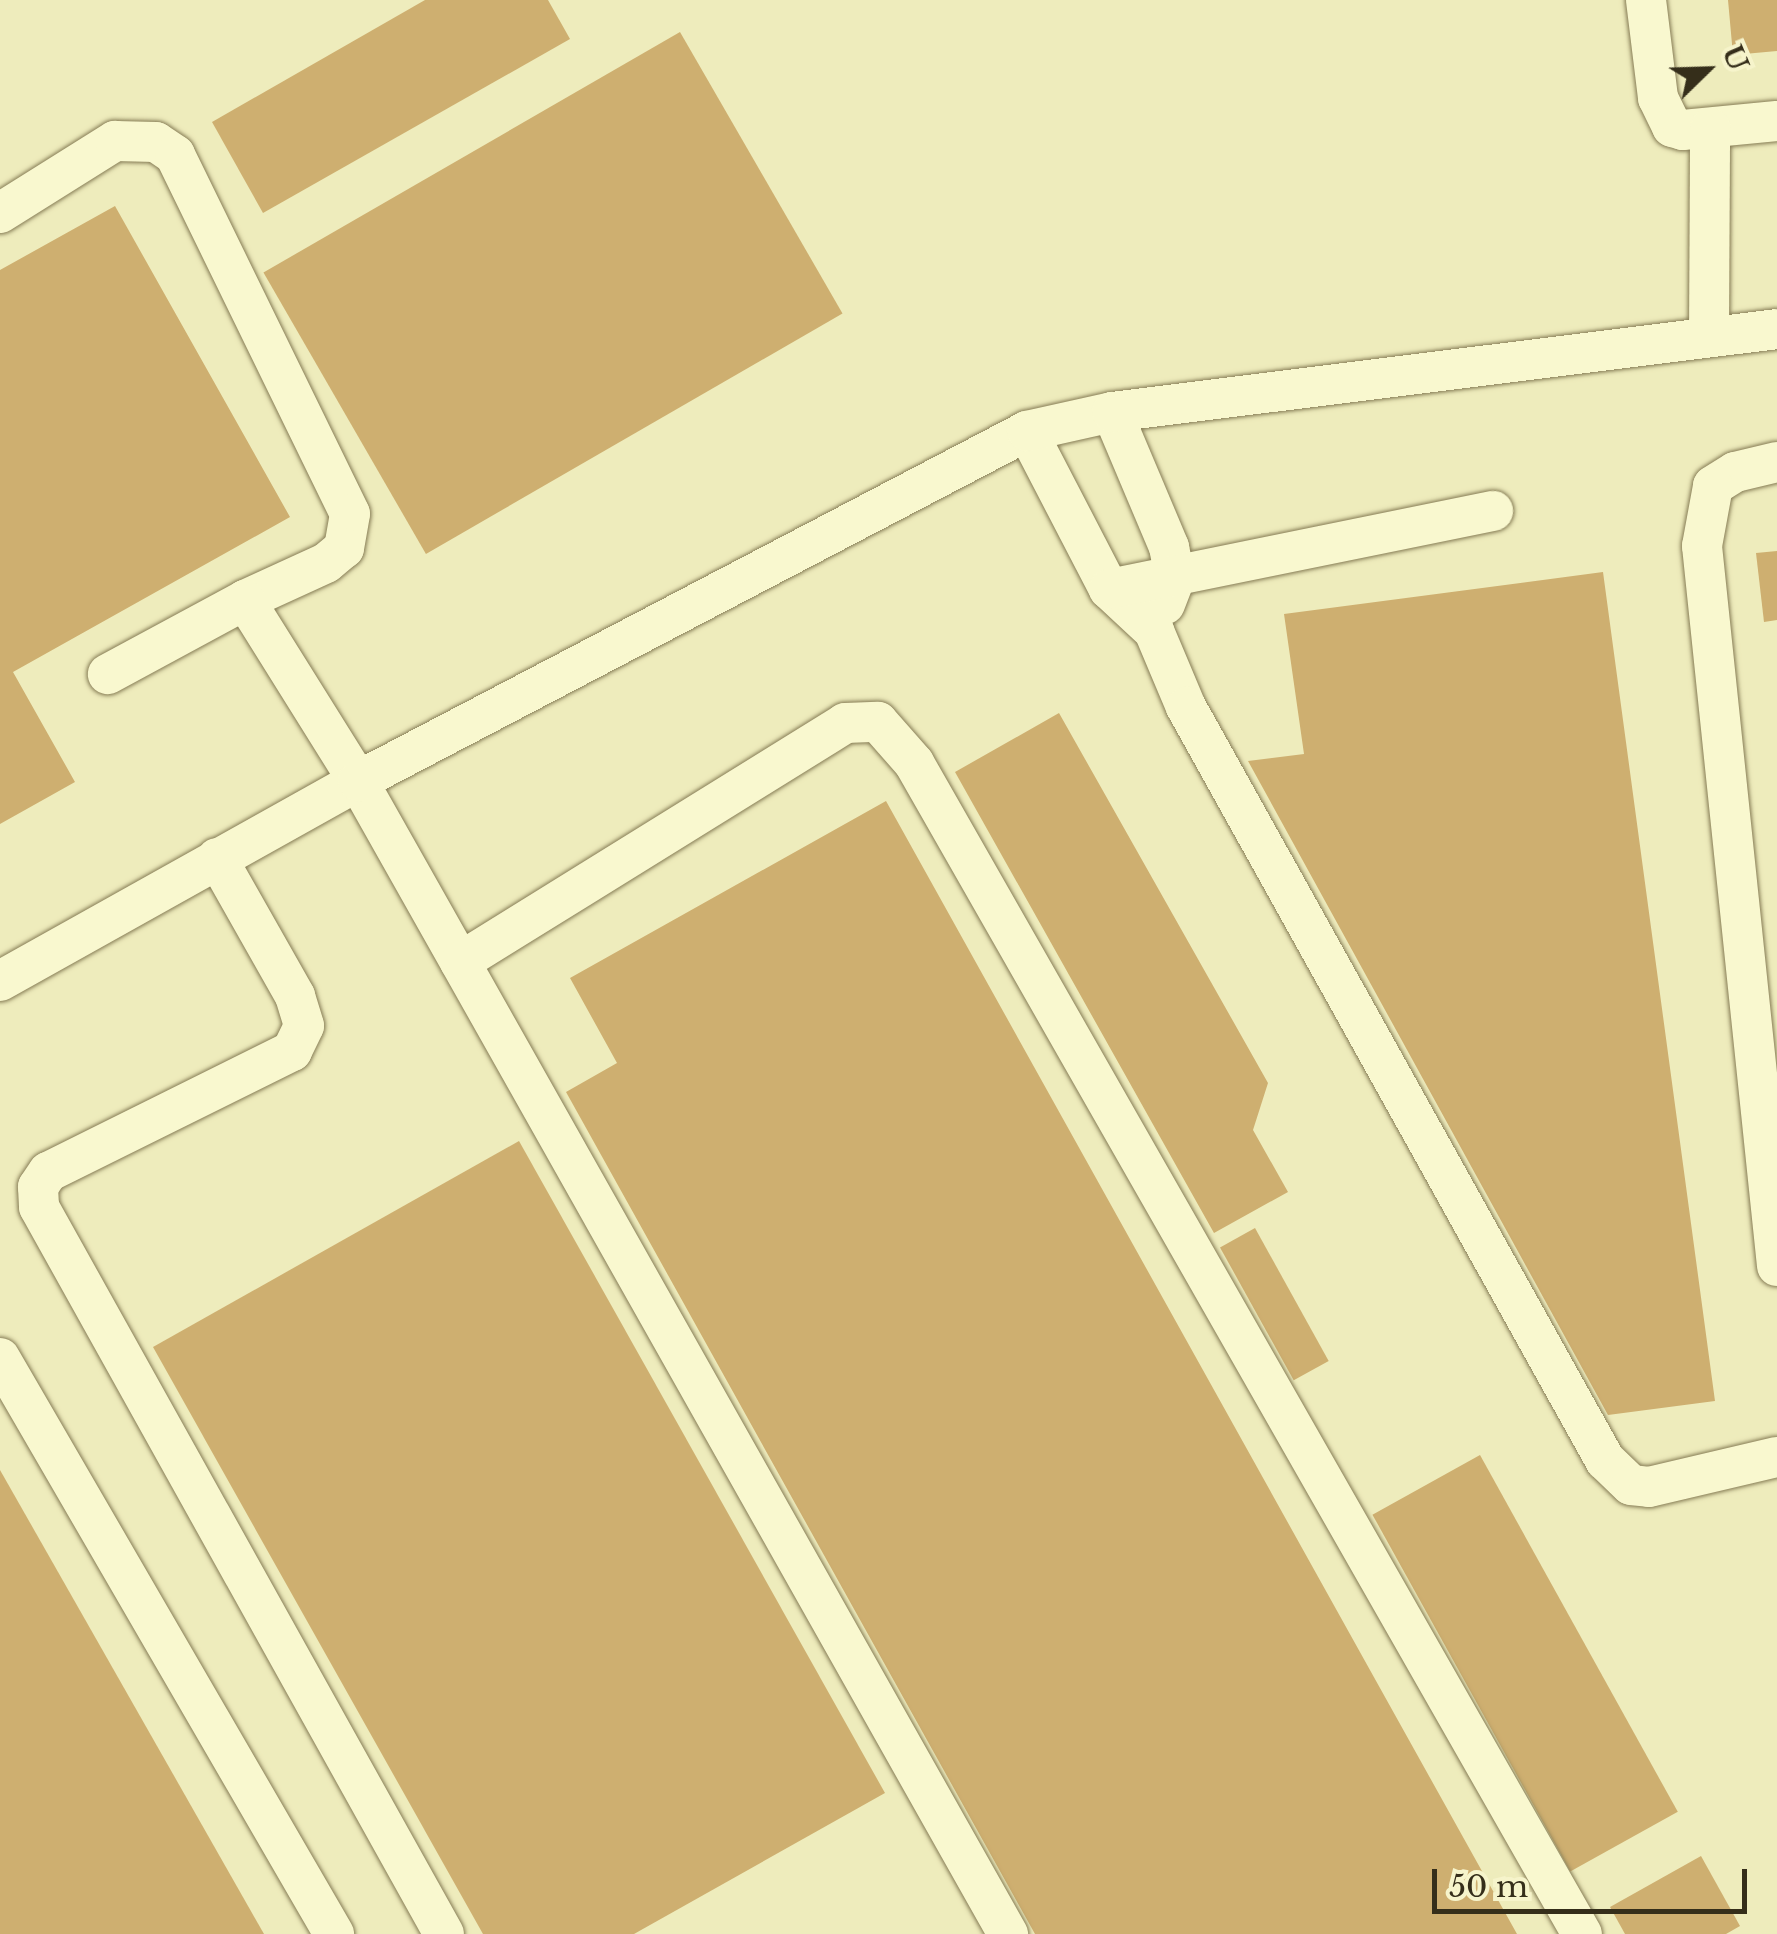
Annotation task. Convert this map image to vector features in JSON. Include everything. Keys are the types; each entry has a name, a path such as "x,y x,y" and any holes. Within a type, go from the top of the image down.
{"street":[{"path":"1646,0 1658,98 1666,120 1676,130 1777,121"},
{"path":"1709,336 1710,128"},
{"path":"0,214 115,141 156,142 182,163 350,514 344,548 326,563 245,600 108,674"},
{"path":"0,981 358,781 1027,430 1112,412 1777,329"},
{"path":"1112,412 1169,548 1175,578 1154,631"},
{"path":"1027,430 1109,589 1154,631 1186,707 1605,1460 1631,1484 1649,1487 1777,1456"},
{"path":"1777,462 1736,472 1712,486 1702,546 1777,1266"},
{"path":"1109,589 1493,511"},
{"path":"245,600 358,781 1008,1934"},
{"path":"460,962 845,724 878,722 924,780 1582,1934"},
{"path":"217,858 295,996 304,1026 292,1050 48,1172 38,1188 39,1208 444,1934"},
{"path":"0,1358 334,1934"}],"building":[{"path":"425,0 548,0 570,39 263,213 212,122"},
{"path":"1728,0 1777,0 1777,51 1733,55"},
{"path":"680,32 842,313 426,554 263,273"},
{"path":"115,206 290,517 13,672 75,782 0,824 0,270"},
{"path":"1777,551 1777,620 1764,622 1756,553"},
{"path":"1603,572 1715,1401 1608,1415 1248,761 1304,754 1284,614"},
{"path":"1059,713 1268,1083 1253,1130 1288,1192 1214,1233 955,772"},
{"path":"886,801 1517,1934 1035,1934 566,1092 617,1063 570,978"},
{"path":"519,1141 885,1793 634,1934 483,1934 153,1347"},
{"path":"1255,1228 1329,1361 1294,1380 1220,1247"},
{"path":"1480,1455 1678,1812 1570,1871 1372,1515"},
{"path":"0,1470 264,1934 0,1934"},
{"path":"1701,1856 1740,1926 1726,1934 1625,1934 1610,1907"}]}
